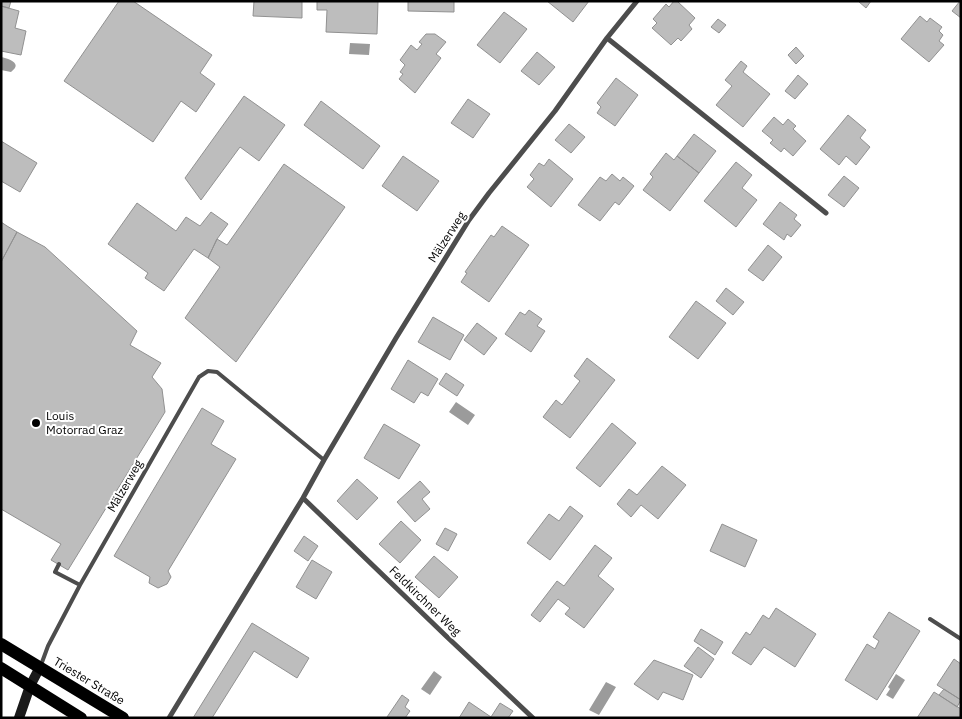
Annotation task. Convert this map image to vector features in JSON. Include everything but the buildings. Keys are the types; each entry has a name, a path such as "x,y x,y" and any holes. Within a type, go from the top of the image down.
{"main road":[{"name":"Triester Straße","path":"1,644 123,718"},
{"path":"19,718 30,686 40,667"},
{"path":"1,668 81,718"}],"street":[{"name":"Mälzerweg","path":"169,718 469,220 555,111 607,38 637,1"},
{"path":"607,38 826,213"},
{"name":"Feldkirchner Weg","path":"303,498 533,718"}],"lane":[{"name":"Mälzerweg","path":"80,585 199,377 208,371 217,372 324,460"},
{"path":"59,564 55,572 80,585"},
{"name":"Triester Straße","path":"40,667 48,646 80,585"},
{"path":"930,619 961,639"}],"shaded area":[{"path":"350,43 370,44 369,55 349,54"},
{"path":"1,57 11,60 15,64 16,66 11,72 1,70"},
{"path":"456,402 475,415 468,425 449,412"},
{"path":"434,671 442,677 430,695 421,689"},
{"path":"896,674 905,680 893,699 886,695 890,689 888,687"},
{"path":"606,682 616,687 599,715 589,710"}],"place":[{"name":"Louis Motorrad Graz","path":"36,423"}]}
